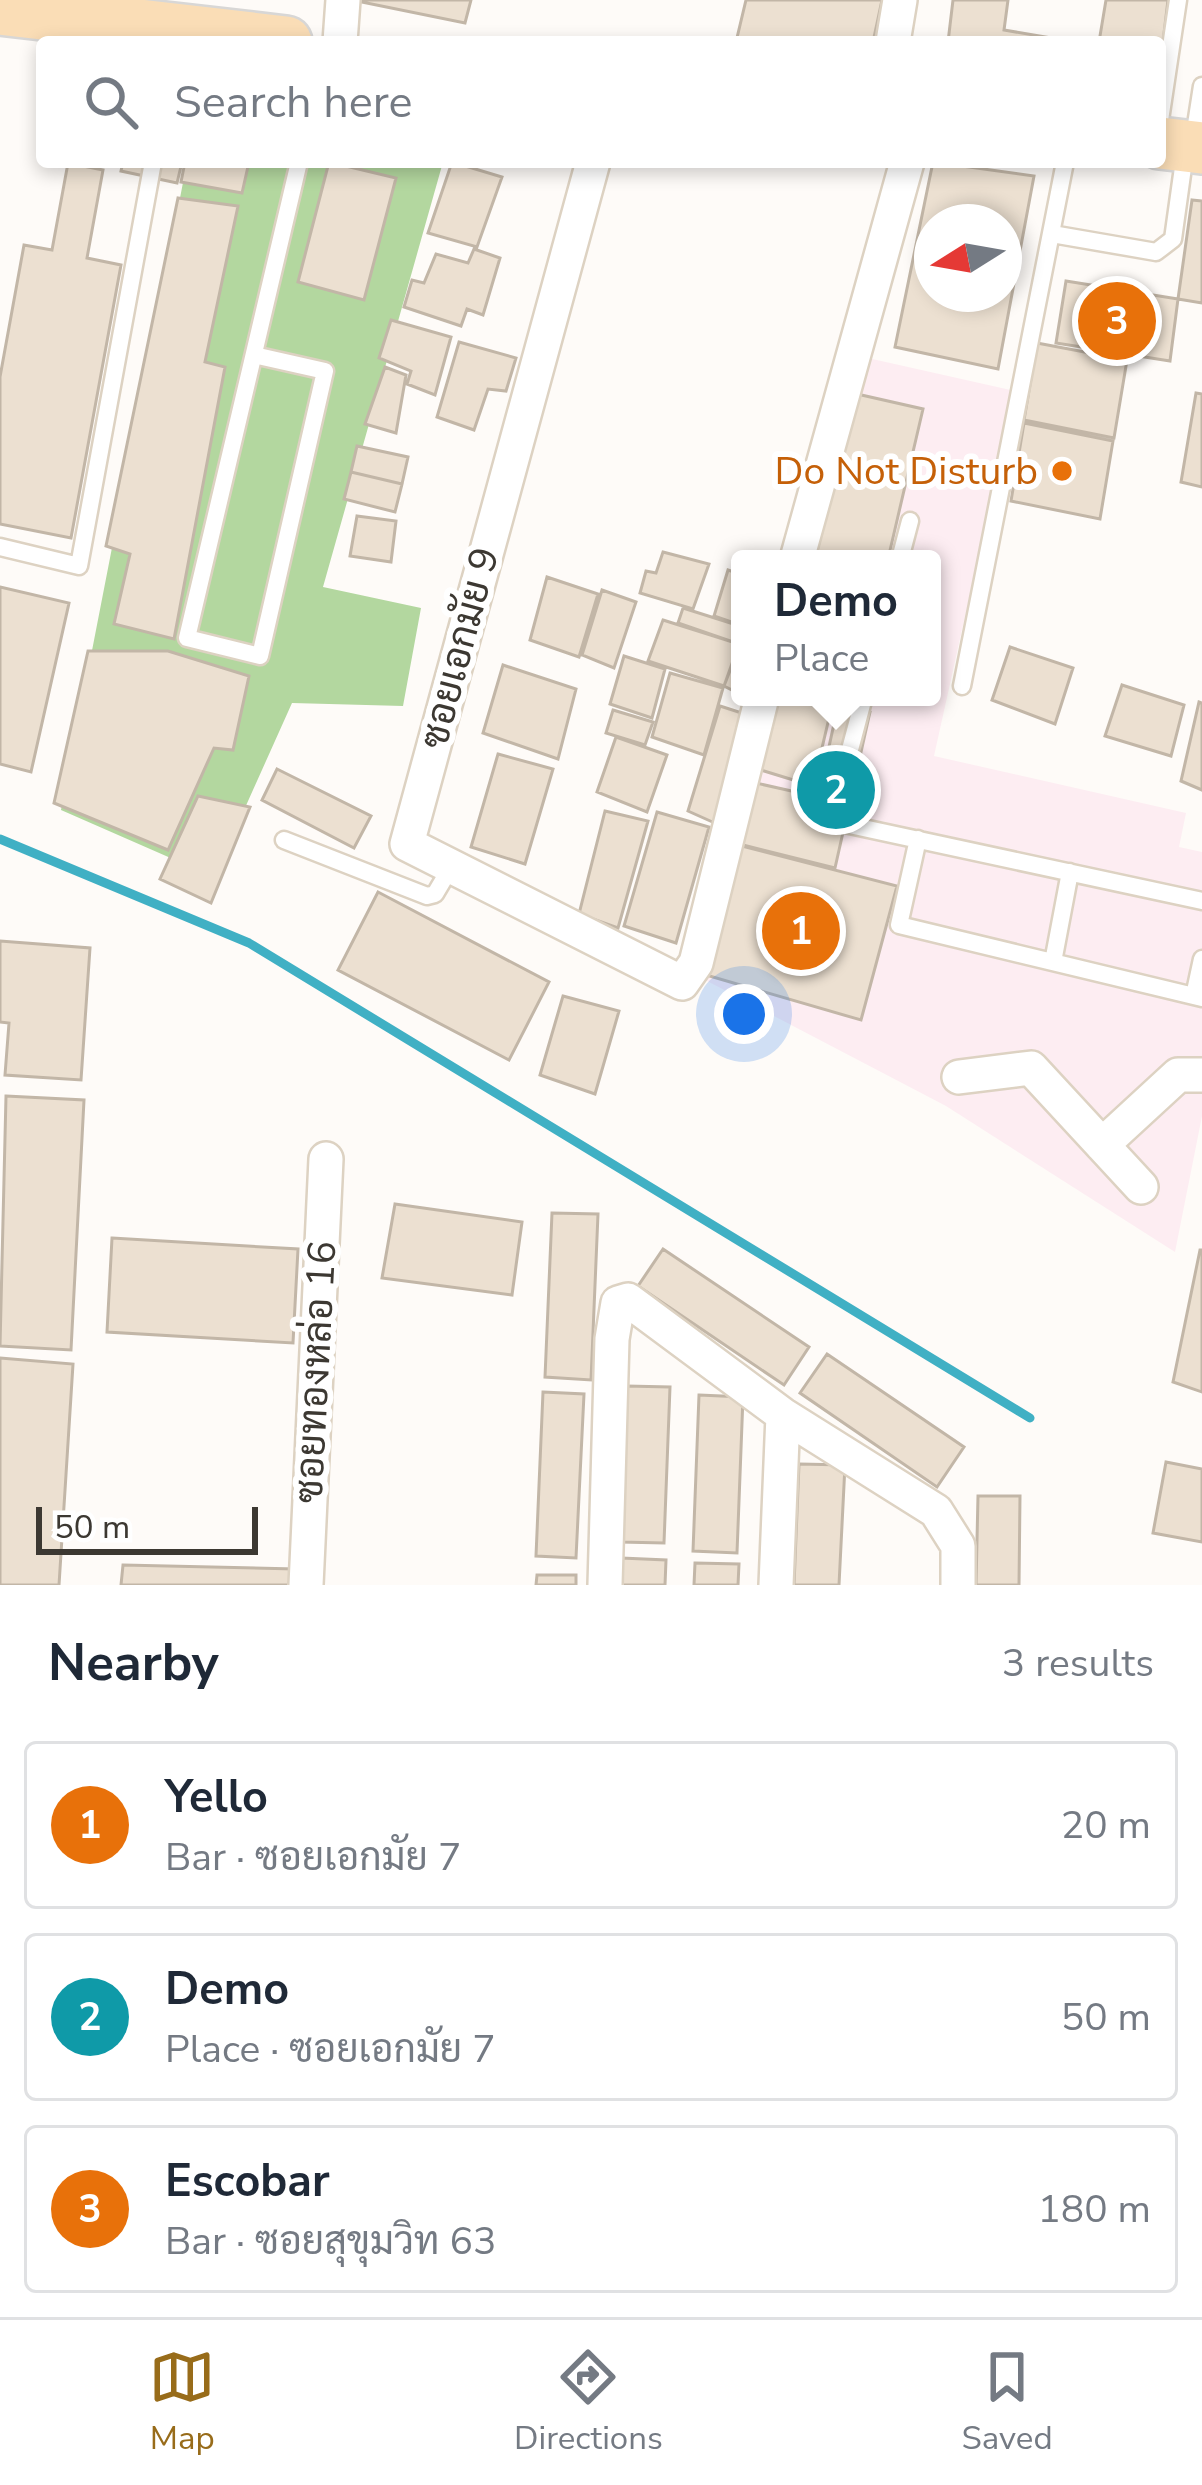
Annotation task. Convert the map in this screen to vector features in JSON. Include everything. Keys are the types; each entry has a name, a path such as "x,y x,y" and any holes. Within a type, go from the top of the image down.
{"main road":[{"path":"0,9 176,36"}],"street":[{"path":"340,36 343,0"},
{"path":"893,36 900,0"},
{"name":"ซอยเอกมัย 9","path":"591,168 406,844 682,983 695,963 760,706"},
{"path":"800,550 906,168"},
{"path":"959,1077 1031,1067 1141,1187"},
{"path":"1102,1145 1178,1075 1202,1075"},
{"name":"ซอยทองหล่อ 16","path":"306,1585 326,1159"},
{"path":"605,1585 612,1339 618,1303 628,1300 783,1415 936,1511 958,1546 958,1585"},
{"path":"776,1585 783,1415"}],"lane":[{"path":"1052,234 1156,252 1173,239 1180,141 1178,0"},
{"path":"1180,141 1202,86"},
{"path":"0,548 79,566 152,168"},
{"path":"254,355 325,371 260,656 187,638 298,168"},
{"path":"962,686 1065,168"},
{"path":"902,550 910,521"},
{"path":"862,706 831,820 1202,901"},
{"path":"918,839 899,926 1198,997 1202,959"},
{"path":"284,840 427,896 435,894 451,867"},
{"path":"1052,962 1070,872"}],"shaded area":[{"path":"859,356 1015,391 934,756 1186,813 1179,847 1202,852 1202,1116 1175,1252 946,1106 686,970 760,706 941,706 941,550 805,550"}],"green space":[{"path":"186,168 441,168 323,587 421,608 403,706 292,703 214,877 61,810"}],"building":[{"path":"352,0 471,0 465,23"},
{"path":"746,0 882,0 874,36 737,36"},
{"path":"953,0 1008,0 1004,30 1040,36 949,36"},
{"path":"1106,0 1168,0 1164,36 1100,36"},
{"path":"67,168 103,170 87,258 121,265 71,538 0,524 0,377 24,245 52,250"},
{"path":"122,168 181,168 177,183"},
{"path":"184,168 248,168 242,193 181,182"},
{"path":"327,168 354,168 396,178 364,300 298,282"},
{"path":"450,168 472,168 502,177 477,247 428,233"},
{"path":"932,168 1034,176 1022,240 1022,204 924,204"},
{"path":"178,198 238,206 205,362 225,367 174,639 114,624 130,554 106,546"},
{"path":"1192,200 1202,201 1202,303 1178,299"},
{"path":"474,249 500,258 483,315 467,309 461,326 404,307 412,280 424,283 436,254 468,263"},
{"path":"914,254 914,312 1009,312 998,369 895,347"},
{"path":"1066,281 1178,299 1170,361 1056,343"},
{"path":"391,320 451,337 435,395 407,384 411,371 379,358"},
{"path":"459,342 516,358 506,391 488,389 474,430 437,417"},
{"path":"1037,343 1127,360 1114,438 1024,420"},
{"path":"385,367 406,375 396,433 365,424"},
{"path":"1196,393 1202,394 1202,487 1181,482"},
{"path":"857,394 923,409 890,550 817,550"},
{"name":"Do Not Disturb","path":"1024,423 1113,441 1100,519 1011,501"},
{"path":"357,446 408,457 402,484 351,472"},
{"path":"351,472 402,484 395,512 344,499"},
{"path":"357,516 396,521 391,562 350,556"},
{"path":"663,552 709,564 693,609 640,593 646,571 656,573"},
{"path":"728,570 731,571 731,622 714,616"},
{"path":"547,577 598,594 579,657 530,640"},
{"path":"0,587 69,603 31,772 0,764"},
{"path":"602,590 636,602 614,668 582,655"},
{"path":"683,608 731,623 731,641 678,623"},
{"path":"663,620 731,641 731,666 724,686 648,661"},
{"path":"1010,647 1073,668 1055,724 992,700"},
{"path":"88,651 168,651 249,676 233,750 214,748 168,850 54,803"},
{"path":"624,656 665,669 652,718 610,704"},
{"path":"503,665 576,689 558,759 483,733"},
{"path":"670,673 723,688 704,755 652,737"},
{"path":"1122,685 1184,705 1171,756 1105,736"},
{"path":"1202,703 1202,790 1181,781"},
{"path":"720,706 748,715 717,824 688,811"},
{"path":"776,706 832,706 813,786 761,770"},
{"path":"838,706 870,712 835,868 739,844 756,783 818,797"},
{"path":"613,710 653,722 645,745 606,733"},
{"path":"616,737 667,755 647,812 597,792"},
{"path":"498,754 553,769 525,864 471,847"},
{"path":"277,769 371,816 354,848 262,800"},
{"path":"198,796 250,807 211,903 160,879"},
{"path":"605,811 648,821 618,928 579,914"},
{"path":"657,812 709,827 676,943 624,926"},
{"path":"738,845 897,886 861,1020 706,975"},
{"path":"378,892 549,982 509,1060 338,970"},
{"path":"0,941 90,948 81,1080 5,1075 9,1023 0,1022"},
{"path":"563,996 619,1011 595,1094 540,1075"},
{"path":"6,1096 84,1100 71,1350 0,1346"},
{"path":"395,1204 522,1222 512,1295 382,1278"},
{"path":"552,1213 598,1214 591,1380 545,1377"},
{"path":"112,1238 298,1249 293,1343 107,1332"},
{"path":"663,1249 809,1347 784,1385 638,1286"},
{"path":"1202,1250 1202,1392 1173,1382"},
{"path":"827,1354 964,1447 937,1487 800,1393"},
{"path":"0,1358 73,1364 59,1585 0,1585"},
{"path":"626,1386 670,1387 664,1543 620,1542"},
{"path":"543,1392 584,1394 576,1558 536,1556"},
{"path":"699,1395 743,1397 737,1553 693,1551"},
{"path":"1166,1462 1202,1469 1202,1542 1153,1533"},
{"path":"799,1464 845,1465 839,1585 794,1585"},
{"path":"978,1496 1020,1496 1019,1585 976,1585"},
{"path":"621,1558 666,1560 665,1585 620,1585"},
{"path":"695,1563 739,1564 738,1585 694,1585"},
{"path":"123,1565 295,1569 295,1585 121,1585"},
{"path":"537,1575 576,1575 576,1585 536,1585"}],"waterway":[{"path":"0,839 249,943 1030,1418"}],"place":[{"name":"Escobar","path":"1117,321"},
{"name":"Do Not Disturb","path":"1062,471"},
{"name":"Demo","path":"836,790"},
{"name":"Yello","path":"801,931"}]}
